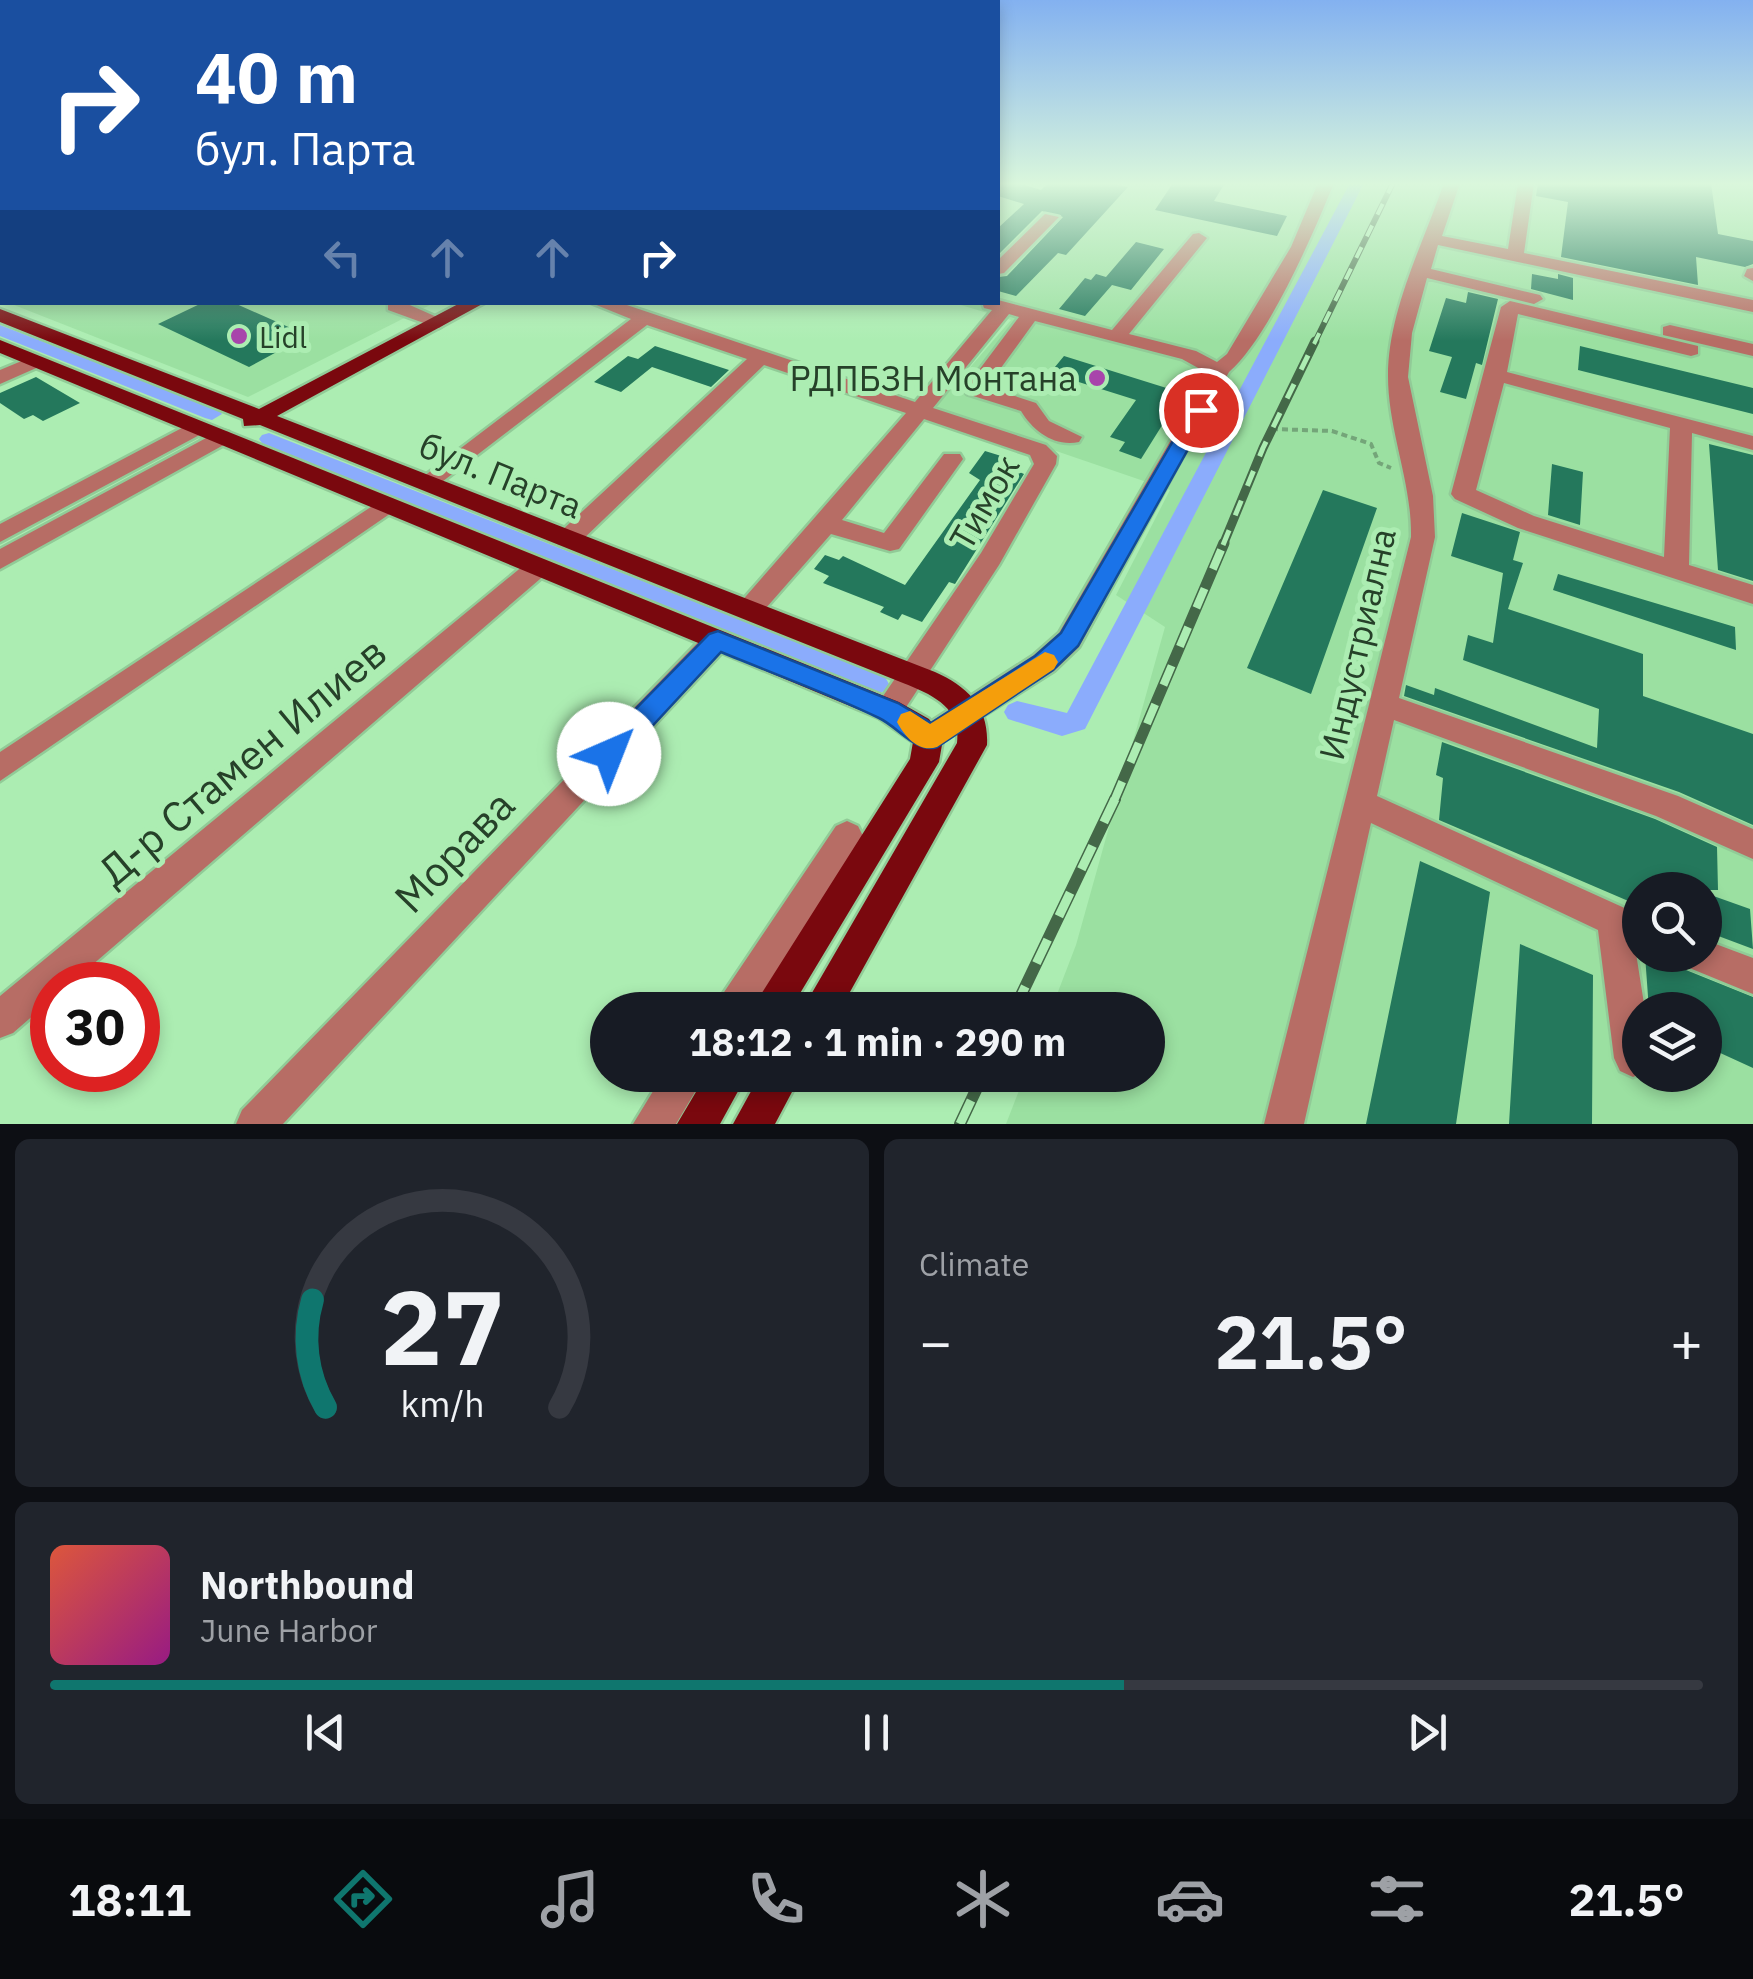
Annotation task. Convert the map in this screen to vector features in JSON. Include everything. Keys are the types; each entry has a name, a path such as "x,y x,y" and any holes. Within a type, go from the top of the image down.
{"main road":[{"path":"209,432 258,417 472,305"},
{"name":"бул. Парта","path":"0,316 913,675 949,692 970,710"},
{"name":"бул. Парта","path":"0,346 889,710 919,728 928,739"},
{"path":"830,992 970,750 974,730 970,710"},
{"path":"778,992 820,902 924,762 928,739"},
{"path":"697,1124 717,1092"},
{"path":"753,1124 772,1092"}],"street":[{"path":"1000,267 1032,235"},
{"path":"928,739 1044,663 1069,640 1220,378 1220,371 1235,357 1304,235"},
{"name":"Индустриална","path":"1284,1124 1423,537 1420,480 1397,375 1400,345 1435,235"},
{"path":"1515,258 1518,235"},
{"path":"1117,336 1199,238"},
{"path":"1434,240 1753,306"},
{"path":"1423,272 1753,350"},
{"path":"398,305 439,322"},
{"name":"Тимок","path":"607,305 1038,450 1047,459 990,559 913,675"},
{"path":"749,610 919,412 995,305 1201,360 1220,371"},
{"path":"1463,494 1510,307 1690,350"},
{"path":"1032,314 974,390 1030,407 1042,426 1071,436"},
{"path":"426,483 644,318"},
{"path":"568,539 761,357"},
{"path":"0,378 36,361"},
{"path":"1496,375 1753,443"},
{"path":"1676,569 1681,424"},
{"path":"0,534 209,432"},
{"path":"0,560 209,432"},
{"path":"826,524 890,543 952,459"},
{"path":"1420,480 1526,522 1753,594"},
{"path":"0,768 386,506"},
{"name":"Д-р Стамен Илиев","path":"0,1020 538,567"},
{"name":"Морава","path":"256,1124 718,640"},
{"path":"889,710 913,675"},
{"path":"1382,704 1667,806 1753,844"},
{"path":"1358,802 1622,924"},
{"path":"745,992 820,902 847,836"},
{"path":"1722,964 1753,976"},
{"path":"654,1124 675,1092"}],"path":[{"path":"1272,429 1332,431 1371,444 1379,463 1420,480"}],"shaded area":[{"path":"1000,235 1753,235 1753,1124 1006,1124 1018,1092 1165,1092 1165,992 1058,992 1076,945 1165,627 1116,595 1170,490 934,409 1011,320 961,305 1000,305"},
{"path":"14,305 430,305 248,397"}],"building":[{"path":"1000,235 1018,235 1000,253"},
{"path":"1045,235 1084,235 1066,255 1058,253 1016,296 1000,292 1000,277 1007,276"},
{"path":"1564,235 1725,235 1753,241 1753,264 1745,267 1696,257 1698,285 1561,257"},
{"path":"1136,242 1164,249 1131,290 1112,285 1085,316 1059,309 1085,278 1091,280 1096,274 1106,277"},
{"path":"1532,274 1573,278 1573,300 1531,289"},
{"path":"1468,292 1498,299 1482,365 1476,363 1466,399 1440,392 1452,357 1429,351 1446,298 1466,303"},
{"name":"Lidl","path":"198,305 239,305 302,333 291,338 297,341 249,367 158,324"},
{"path":"655,346 729,370 711,387 652,367 621,392 594,382 628,356 638,359"},
{"path":"1580,346 1753,388 1753,414 1578,370"},
{"path":"1064,356 1192,396 1181,414 1171,411 1141,459 1119,451 1125,442 1110,437 1136,400 1050,373"},
{"path":"36,377 80,403 43,421 33,415 24,419 0,403 0,393"},
{"path":"1709,444 1753,455 1753,581 1718,570"},
{"path":"985,451 1011,459 1006,466 1024,474 955,584 949,582 922,622 902,614 898,620 880,612 884,607 823,583 829,576 814,569 825,555 839,560 843,556 905,585 980,480 969,473"},
{"path":"1552,464 1583,472 1580,525 1548,515"},
{"path":"1323,490 1377,508 1311,694 1247,668"},
{"path":"1462,513 1520,532 1513,560 1523,563 1508,609 1643,654 1643,696 1753,734 1753,825 1679,792 1404,696 1406,685 1434,695 1435,688 1597,748 1599,709 1463,660 1468,635 1493,643 1503,573 1451,556"},
{"path":"1558,574 1735,627 1736,650 1553,590"},
{"path":"1442,742 1655,819 1717,847 1718,872 1622,872 1622,898 1439,820 1443,778 1436,775"},
{"path":"1420,861 1490,892 1456,1124 1366,1124"},
{"path":"1722,899 1750,909 1753,949 1722,937"},
{"path":"1520,944 1593,975 1592,1124 1509,1124"},
{"path":"1646,972 1691,972 1753,997 1753,1068 1722,1054 1722,992 1648,992"}],"waterway":[{"path":"1017,712 1062,725 1076,721 1330,235"},
{"path":"0,330 212,414"},
{"path":"269,439 876,684"}],"railway":[{"path":"1314,344 1367,235"},
{"path":"1223,545 1263,448 1315,341"},
{"path":"1114,801 1224,543"},
{"path":"1023,992 1115,799"},
{"path":"960,1124 975,1092"}],"slow traffic":[{"path":"910,722 928,739 1045,662"}],"place":[{"name":"Lidl","path":"239,336"},
{"name":"РДПБЗН Монтана","path":"1097,378"}],"route":[{"path":"609,754 718,640 889,710 919,728 928,739 1044,663 1069,640 1201,410"}]}
